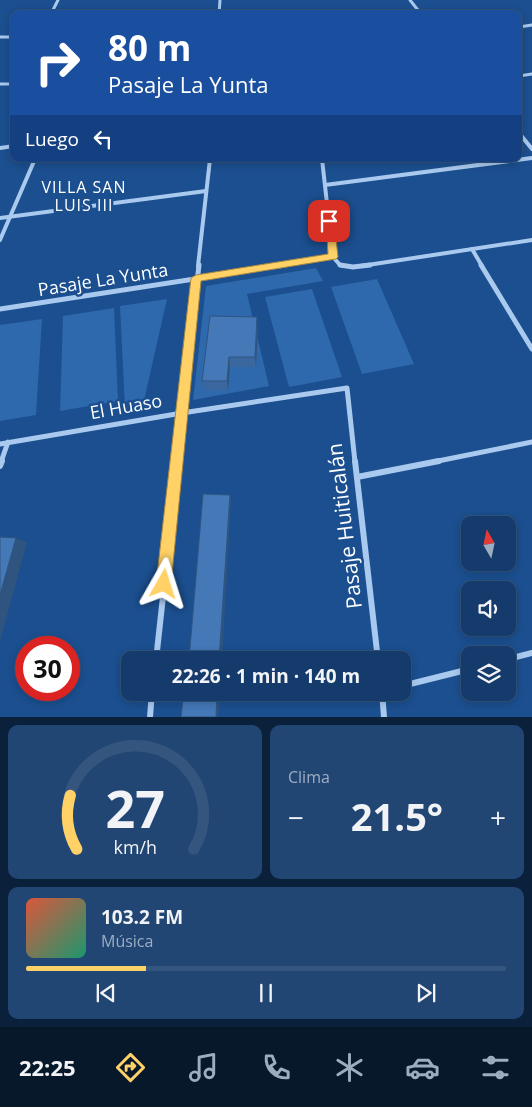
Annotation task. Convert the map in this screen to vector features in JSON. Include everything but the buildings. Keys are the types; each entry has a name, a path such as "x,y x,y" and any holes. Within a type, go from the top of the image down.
{"street":[{"path":"410,0 418,10"},
{"path":"522,137 532,149"},
{"path":"0,240 33,162"},
{"path":"157,651 210,162"},
{"path":"322,162 333,257 340,265 353,268 532,240"},
{"path":"325,184 500,162"},
{"path":"0,218 206,191"},
{"path":"472,250 532,349"},
{"name":"Pasaje La Yunta","path":"0,309 333,257"},
{"name":"El Huaso","path":"0,444 182,413 347,388"},
{"name":"Pasaje Huiticalán","path":"347,388 377,651"},
{"path":"0,466 8,442"},
{"path":"357,477 532,442"},
{"path":"516,657 532,653"},
{"path":"411,684 461,671"},
{"path":"150,717 151,701"},
{"path":"383,701 384,717"}],"shaded area":[{"path":"316,268 323,281 247,294 269,386 193,400 206,286"},
{"path":"377,279 414,364 362,374 331,287"},
{"path":"312,289 342,377 289,387 265,297"},
{"path":"167,299 143,405 125,408 120,306"},
{"path":"114,308 118,401 60,411 63,316"},
{"path":"42,319 36,415 0,421 0,325"}],"district":[{"name":"VILLA SAN LUIS III","path":"84,196"}],"route":[{"path":"164,584 196,278 333,257 329,221"}]}
